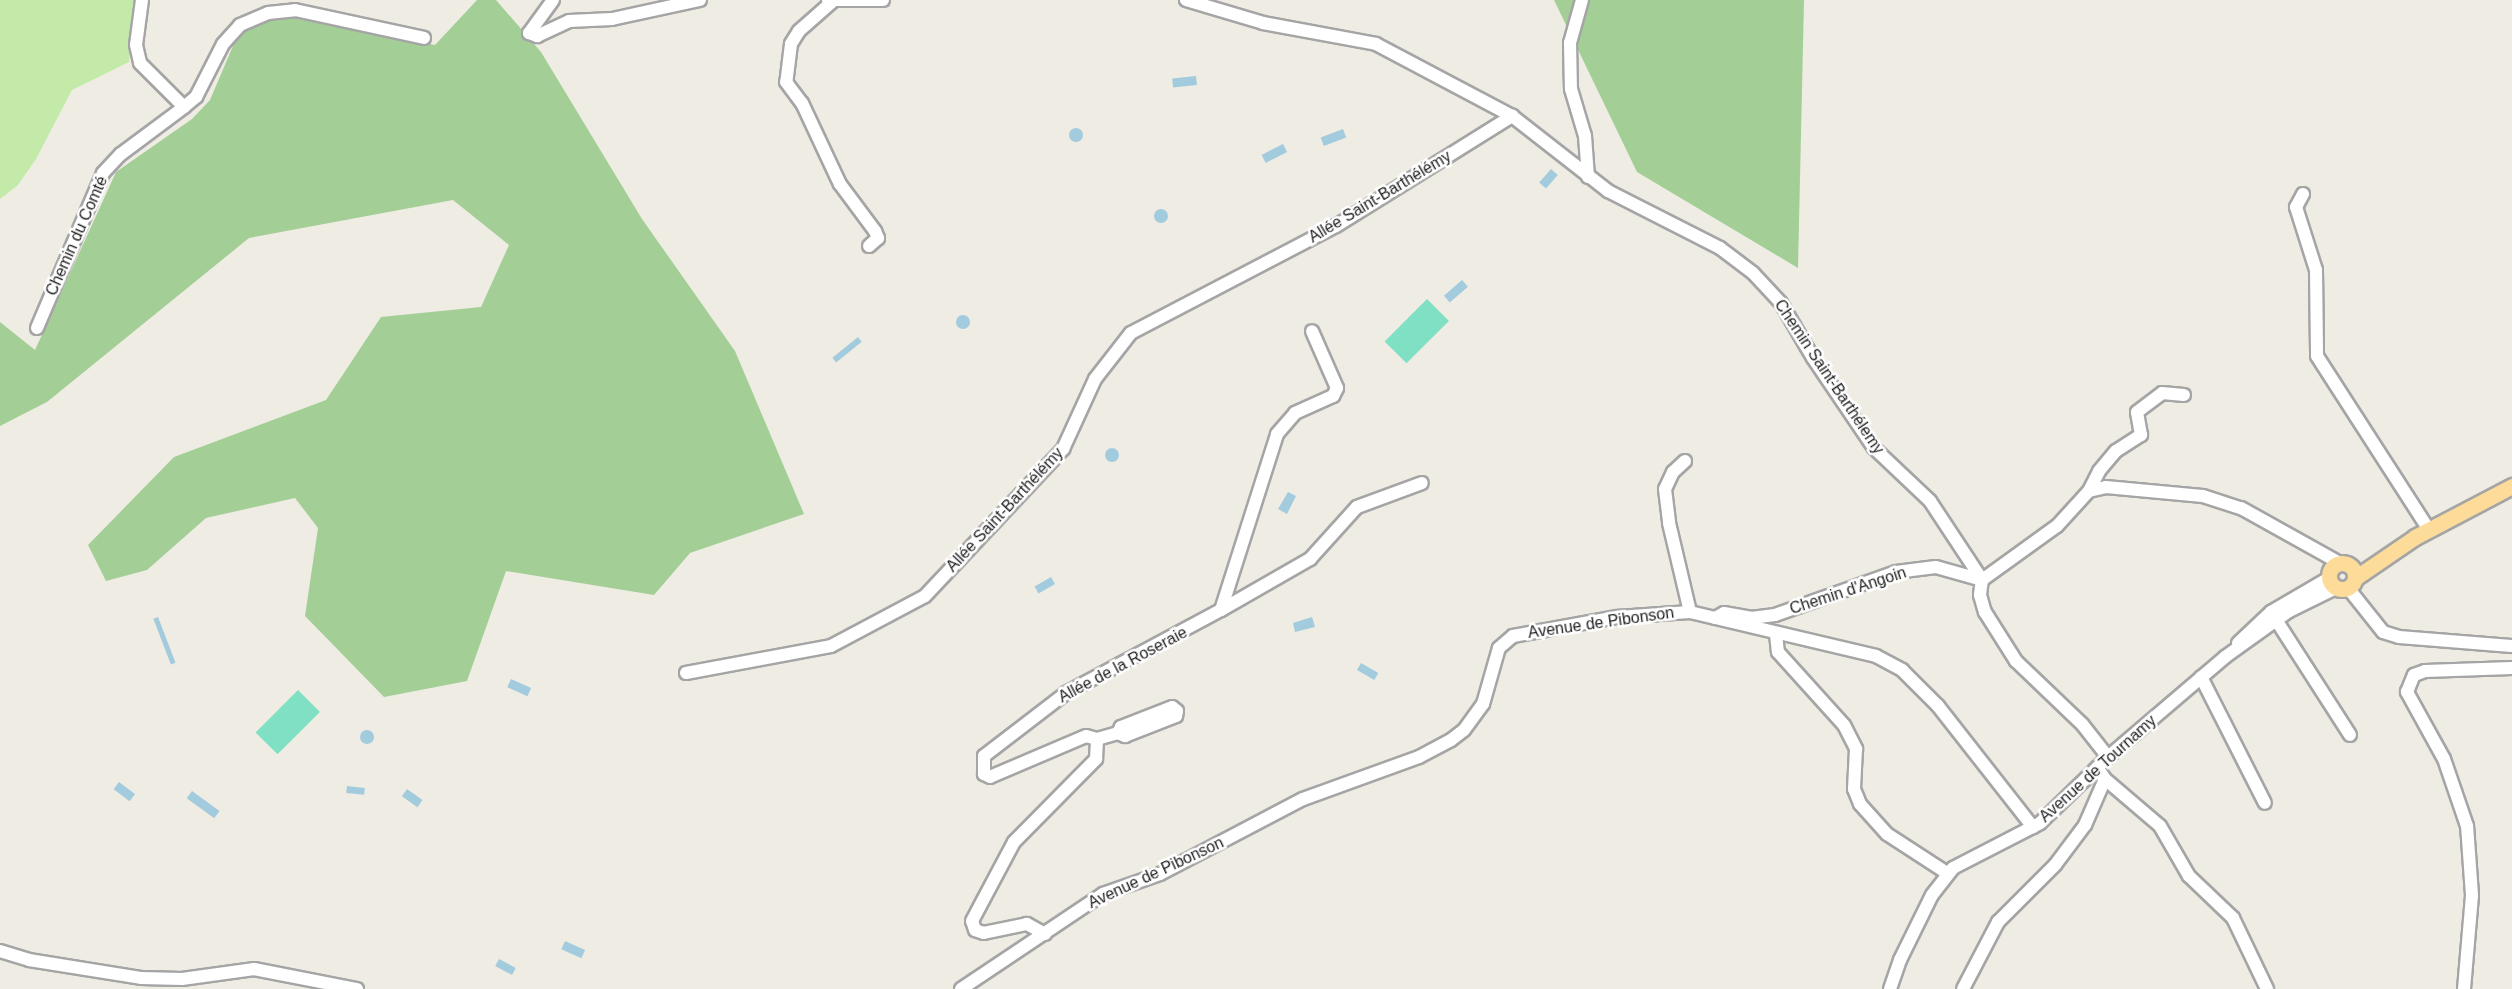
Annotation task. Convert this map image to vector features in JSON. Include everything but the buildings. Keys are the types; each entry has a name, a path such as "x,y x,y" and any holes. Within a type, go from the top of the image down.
{"main road":[{"name":"Avenue de Tournamy","path":"2341,576 2512,486"}],"street":[{"path":"142,0 136,45 140,63 184,107"},
{"path":"553,0 529,33 537,36 569,21 612,19 700,0"},
{"path":"869,246 878,238 875,231 840,184 802,104 786,82 791,44 799,31 831,1 883,0"},
{"name":"Chemin Saint-Barthélemy","path":"1186,0 1263,23 1376,44 1512,116 1608,191 1720,248 1753,273 1781,303 1874,448 1930,501 1982,580 1980,596 1986,612 2016,661 2082,724 2108,758"},
{"path":"1582,0 1570,43 1571,89 1585,136 1588,177"},
{"name":"Chemin du Comté","path":"37,328 103,173 121,154 196,97 224,45 240,25 268,13 295,10 424,38"},
{"name":"Allée Saint-Barthélémy","path":"686,673 831,645 925,596 1063,449 1095,378 1131,333 1336,226 1512,116"},
{"path":"2303,194 2296,207 2316,270 2317,356 2347,401 2422,534"},
{"path":"1221,610 1277,434 1295,413 1333,396 1337,388 1312,331"},
{"path":"1982,580 2057,526 2090,491 2099,471 2116,451 2141,435 2137,412 2162,393 2184,395"},
{"path":"1685,460 1673,472 1665,489 1671,534 1690,612"},
{"path":"1221,610 1310,559 1357,507 1422,483"},
{"path":"2090,491 2106,488 2203,496 2241,508 2312,546 2341,576 2383,632 2399,637 2512,646"},
{"name":"Chemin d'Angoin","path":"1715,618 1724,613 1751,618 1769,617 1896,572 1936,567 1982,580"},
{"name":"Avenue de Tournamy","path":"1947,873 2033,827 2056,810 2108,758 2274,616 2319,593 2341,576"},
{"name":"Allée de la Roseraie","path":"1097,739 1086,736 1003,774 984,774 984,756 1066,693 1221,610"},
{"name":"Avenue de Pibonson","path":"961,989 1103,894 1160,874 1303,799 1419,757 1451,740 1464,730 1483,704 1499,648 1513,636 1617,617 1690,612 1776,634 1849,646 1902,670 1938,706 2033,827"},
{"path":"2274,616 2350,735"},
{"path":"1776,634 1778,652 1815,690 1848,733 1856,749 1854,789 1860,804 1887,834 1947,873 1904,951 1890,989"},
{"path":"2464,989 2472,895 2467,825 2444,759 2407,692 2414,675 2425,671 2512,668"},
{"path":"2201,677 2265,803"},
{"path":"1045,934 1027,924 984,933 975,930 972,921 1014,842 1096,759 1097,739 1118,733"},
{"path":"2097,768 2105,779 2160,826 2189,876 2233,918 2267,989"},
{"path":"1963,989 1998,922 2076,838 2105,779"},
{"path":"0,951 29,960 141,978 182,979 254,969 357,989"}],"green space":[{"path":"0,0 135,0 129,62 72,90 36,159 18,185 0,199"},
{"path":"477,0 496,0 541,52 642,219 735,351 804,514 690,553 654,595 506,571 467,681 384,697 305,616 318,528 295,498 206,518 147,570 106,581 88,545 174,457 326,400 381,317 481,307 509,245 453,200 249,238 47,402 0,426 0,322 35,350 116,172 192,119 210,100 238,34 269,21 298,18 435,45"},
{"path":"1554,0 1804,0 1798,268 1637,172"},
{"path":"1427,299 1449,321 1406,363 1385,341"},
{"path":"298,690 320,712 277,754 256,732"}],"water":[{"path":"1196,76 1197,85 1173,87 1172,79"},
{"path":"1076,128 1081,130 1083,135 1081,140 1076,142 1071,140 1069,135 1071,130"},
{"path":"1343,129 1346,137 1324,146 1321,138"},
{"path":"1283,144 1287,152 1266,163 1262,155"},
{"path":"1551,169 1558,175 1546,188 1539,183"},
{"path":"1161,209 1166,211 1168,216 1166,221 1161,223 1156,221 1154,216 1156,211"},
{"path":"1462,280 1468,287 1450,303 1444,296"},
{"path":"963,315 968,317 970,322 968,327 963,329 958,327 956,322 958,317"},
{"path":"858,337 862,342 836,362 832,358"},
{"path":"1112,448 1117,450 1119,455 1117,460 1112,462 1107,460 1105,455 1107,450"},
{"path":"1288,492 1296,496 1287,514 1278,509"},
{"path":"1051,577 1055,584 1039,593 1035,586"},
{"path":"158,617 176,663 171,665 153,619"},
{"path":"1312,617 1315,627 1295,632 1293,623"},
{"path":"1361,663 1378,673 1374,680 1357,670"},
{"path":"511,679 531,688 527,696 507,687"},
{"path":"367,730 372,732 374,737 372,742 367,744 362,742 360,737 362,732"},
{"path":"119,782 135,794 130,801 114,789"},
{"path":"347,786 365,788 364,795 346,793"},
{"path":"407,789 423,800 417,807 402,796"},
{"path":"192,791 220,811 214,818 187,798"},
{"path":"565,941 585,950 581,958 561,949"},
{"path":"499,959 516,968 512,975 495,966"}]}
